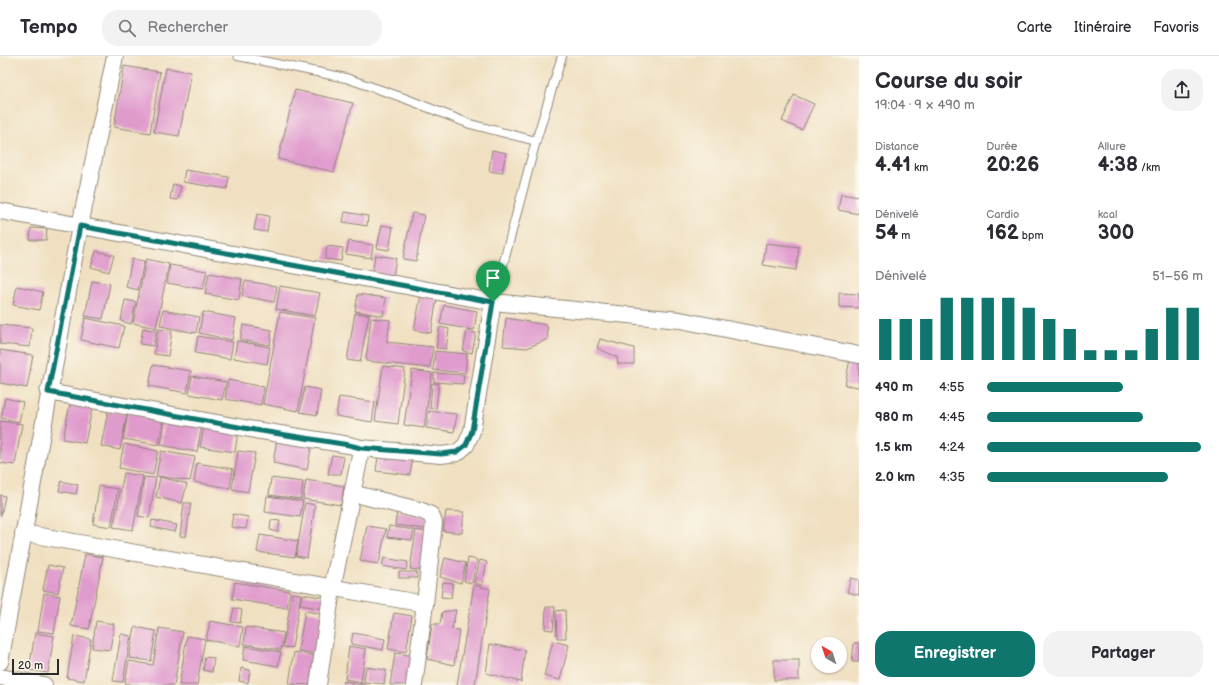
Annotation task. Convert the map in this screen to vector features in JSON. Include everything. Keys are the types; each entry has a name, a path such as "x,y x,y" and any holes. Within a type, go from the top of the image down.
{"street":[{"path":"0,662 48,392 115,56"},
{"path":"0,211 493,302 680,320 859,355"},
{"path":"48,392 361,448 441,454 457,452 466,445 472,431 493,302"},
{"path":"318,685 332,588 361,448"},
{"path":"352,493 422,511 430,515 434,523 414,685"},
{"path":"23,533 425,604"},
{"path":"0,677 44,685"}],"lane":[{"path":"238,56 346,78 404,98 470,124 536,140"},
{"path":"493,302 536,140 562,56"}],"building":[{"path":"124,66 160,72 150,133 114,127"},
{"path":"166,68 191,72 179,136 154,132"},
{"path":"295,90 353,103 334,172 278,159"},
{"path":"794,95 814,104 802,130 782,121"},
{"path":"492,150 506,153 502,173 489,171"},
{"path":"185,170 229,177 227,189 183,182"},
{"path":"173,184 181,186 178,200 170,199"},
{"path":"841,194 859,197 859,214 838,210"},
{"path":"345,212 368,216 367,226 343,222"},
{"path":"412,213 424,215 416,261 403,259"},
{"path":"257,214 269,216 267,232 254,230"},
{"path":"382,225 393,227 389,250 377,248"},
{"path":"31,228 47,229 46,240 30,240"},
{"path":"349,241 373,245 371,258 346,254"},
{"path":"766,243 799,247 796,270 763,265"},
{"path":"327,246 343,248 341,261 325,259"},
{"path":"96,251 114,255 109,272 91,267"},
{"path":"375,255 396,258 393,277 372,274"},
{"path":"132,259 144,261 138,290 126,287"},
{"path":"146,259 169,264 156,328 133,323"},
{"path":"170,265 207,271 203,289 167,283"},
{"path":"209,273 242,279 239,300 205,294"},
{"path":"92,281 110,284 103,319 85,316"},
{"path":"245,281 277,286 274,302 242,296"},
{"path":"17,286 43,292 39,310 13,305"},
{"path":"280,286 320,293 315,316 276,309"},
{"path":"839,293 859,294 859,308 839,307"},
{"path":"358,294 386,298 383,316 355,311"},
{"path":"421,295 437,298 431,333 414,330"},
{"path":"125,300 136,302 131,324 121,321"},
{"path":"444,305 477,311 474,330 440,324"},
{"path":"163,310 199,317 196,333 160,326"},
{"path":"203,312 236,318 232,340 199,333"},
{"path":"280,312 315,318 298,411 263,404"},
{"path":"355,313 369,315 360,362 347,360"},
{"path":"85,318 124,326 119,348 81,340"},
{"path":"371,318 390,320 387,342 433,347 430,368 366,361"},
{"path":"506,318 547,325 548,339 527,348 503,346"},
{"path":"0,325 32,328 30,347 0,344"},
{"path":"243,325 272,330 270,345 240,340"},
{"path":"440,327 449,329 446,349 436,348"},
{"path":"143,328 156,331 153,346 140,344"},
{"path":"158,329 172,331 168,356 154,354"},
{"path":"467,331 476,333 472,353 463,351"},
{"path":"198,336 233,342 230,359 195,353"},
{"path":"600,339 634,348 634,364 618,364 617,357 597,348"},
{"path":"237,341 270,347 267,364 234,358"},
{"path":"0,350 33,355 27,388 0,383"},
{"path":"435,351 467,354 465,373 433,370"},
{"path":"850,359 859,361 859,387 845,385"},
{"path":"153,365 191,371 187,393 149,386"},
{"path":"383,366 405,369 398,424 375,421"},
{"path":"412,370 432,373 424,428 404,425"},
{"path":"434,373 464,375 463,384 434,382"},
{"path":"192,376 226,382 222,400 189,394"},
{"path":"228,380 264,387 261,405 225,399"},
{"path":"432,383 439,384 436,409 430,408"},
{"path":"305,387 321,390 317,415 300,412"},
{"path":"339,397 375,402 372,422 336,416"},
{"path":"5,398 23,402 19,422 1,418"},
{"path":"71,399 93,404 85,443 63,439"},
{"path":"108,411 127,414 120,450 101,446"},
{"path":"429,411 457,414 454,432 426,428"},
{"path":"128,412 163,418 159,445 123,439"},
{"path":"165,418 202,424 197,452 161,445"},
{"path":"0,421 22,424 15,465 0,463"},
{"path":"204,426 238,432 235,452 200,447"},
{"path":"277,438 312,444 307,470 273,463"},
{"path":"124,444 158,451 153,475 119,468"},
{"path":"379,450 413,455 410,475 376,471"},
{"path":"161,451 195,457 190,481 156,476"},
{"path":"238,451 255,453 248,492 232,489"},
{"path":"332,455 344,457 341,474 328,474"},
{"path":"197,463 233,469 230,488 194,482"},
{"path":"124,473 143,476 133,530 113,527"},
{"path":"144,477 156,478 149,518 138,516"},
{"path":"160,477 187,484 182,503 156,497"},
{"path":"271,478 303,482 301,499 269,495"},
{"path":"306,480 344,486 341,505 303,499"},
{"path":"61,481 78,485 76,494 59,491"},
{"path":"99,486 118,489 111,527 93,524"},
{"path":"0,495 5,496 1,515 0,515"},
{"path":"267,496 303,501 300,517 265,512"},
{"path":"184,503 191,503 186,537 180,536"},
{"path":"305,503 315,505 307,558 296,556"},
{"path":"397,511 427,516 425,529 395,525"},
{"path":"446,511 464,512 462,533 443,531"},
{"path":"233,514 248,517 246,529 231,527"},
{"path":"152,520 177,525 175,532 151,527"},
{"path":"271,520 280,521 278,532 270,530"},
{"path":"367,526 386,529 379,564 360,561"},
{"path":"389,526 414,530 412,540 387,537"},
{"path":"416,530 432,533 426,571 410,569"},
{"path":"260,535 298,541 295,557 257,552"},
{"path":"85,554 103,557 89,629 71,626"},
{"path":"384,558 408,562 406,570 382,566"},
{"path":"445,558 466,563 461,583 440,577"},
{"path":"468,558 477,560 472,583 464,581"},
{"path":"480,560 487,562 482,585 474,583"},
{"path":"48,565 63,568 58,593 43,590"},
{"path":"399,572 417,572 417,578 399,578"},
{"path":"851,578 859,580 859,595 847,592"},
{"path":"235,582 290,591 287,608 232,599"},
{"path":"443,582 453,583 451,598 441,597"},
{"path":"474,585 490,589 475,685 457,685"},
{"path":"44,593 60,596 54,633 38,631"},
{"path":"292,593 301,594 292,648 283,647"},
{"path":"302,594 327,598 325,609 300,605"},
{"path":"546,607 555,607 553,630 545,629"},
{"path":"234,608 242,610 240,623 231,622"},
{"path":"456,610 452,629 459,630 454,665 427,659 432,624 440,624 442,612"},
{"path":"565,610 566,638 557,638 556,611"},
{"path":"305,611 324,614 317,654 298,651"},
{"path":"394,613 412,616 406,652 388,649"},
{"path":"96,621 114,624 110,650 92,648"},
{"path":"210,621 243,627 240,646 206,640"},
{"path":"135,627 156,631 151,661 129,658"},
{"path":"246,627 284,633 281,650 244,644"},
{"path":"159,628 183,632 174,685 135,685 125,683 129,661 153,665"},
{"path":"35,633 54,636 48,673 29,670"},
{"path":"353,633 385,639 383,650 351,644"},
{"path":"121,634 131,636 123,682 113,681"},
{"path":"74,636 91,639 84,681 67,678"},
{"path":"187,636 205,639 197,685 179,685"},
{"path":"553,641 569,645 560,680 544,676"},
{"path":"854,643 859,643 859,662 852,662"},
{"path":"490,644 525,650 521,682 486,673"},
{"path":"245,646 281,652 278,666 243,660"},
{"path":"349,646 366,649 361,682 345,679"},
{"path":"294,652 317,656 312,685 289,684"},
{"path":"395,653 415,656 411,685 390,685"},
{"path":"205,657 214,658 212,672 203,670"},
{"path":"774,660 799,660 799,680 774,680"},
{"path":"366,667 386,670 384,684 364,682"},
{"path":"241,668 250,670 248,683 239,681"},
{"path":"344,681 364,684 364,685 343,685"}],"route":[{"path":"80,226 493,302 472,431 466,445 457,452 441,454 361,448 48,392 80,226"}]}
